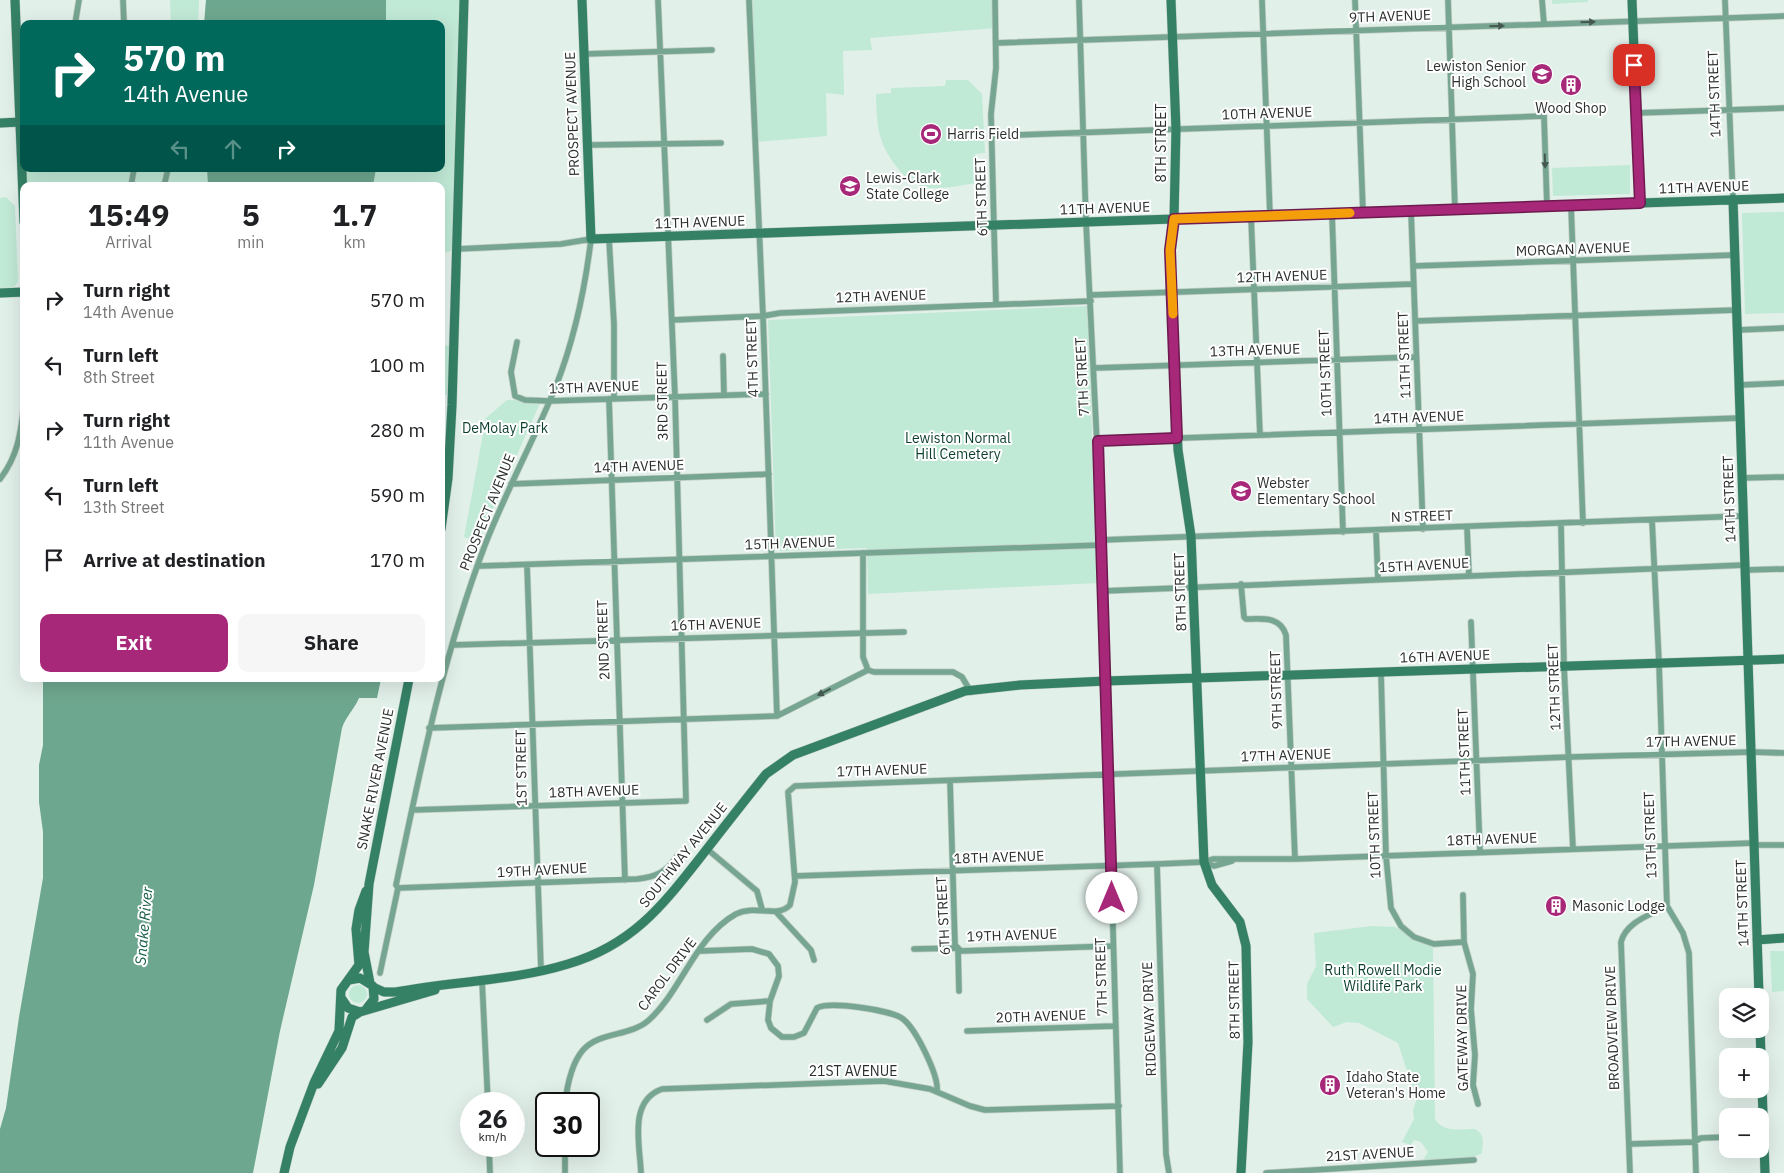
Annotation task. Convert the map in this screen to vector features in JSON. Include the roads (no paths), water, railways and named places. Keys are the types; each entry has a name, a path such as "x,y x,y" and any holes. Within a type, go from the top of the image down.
{"main road":[{"path":"15,0 20,87"},
{"path":"445,500 452,413 464,0"},
{"name":"PROSPECT AVENUE","path":"582,0 591,240"},
{"name":"8TH STREET","path":"1171,0 1176,129 1174,219 1170,250 1177,438 1191,536 1204,862 1212,885 1240,922 1246,946 1248,1042 1241,1173"},
{"path":"1632,0 1640,203"},
{"path":"0,123 20,122"},
{"name":"11TH AVENUE","path":"591,240 1784,198"},
{"name":"14TH STREET","path":"1733,199 1759,988"},
{"path":"0,293 20,292"},
{"name":"16TH AVENUE","path":"1106,681 1784,660"},
{"name":"SOUTHWAY AVENUE","path":"371,985 384,992 396,992 541,970 583,959 612,946 637,929 664,904 766,774 776,765 793,755 919,708 958,699 971,692 1020,685 1106,681"},
{"name":"SNAKE RIVER AVENUE","path":"371,985 364,952 369,884 408,682"},
{"name":"SNAKE RIVER AVENUE","path":"349,980 359,965 356,929 359,910 369,884"},
{"path":"1757,940 1784,938"},
{"path":"284,1173 290,1147 314,1083 339,1031 341,990 349,980 360,978 371,985 374,999 363,1010 352,1017 342,1048 307,1104"},
{"name":"SOUTHWAY AVENUE","path":"363,1010 452,984"},
{"path":"341,997 348,1008 363,1010"},
{"path":"1760,1038 1761,1108"},
{"path":"1764,1158 1765,1173"}],"street":[{"path":"76,20 79,0"},
{"path":"123,0 124,20"},
{"name":"3RD STREET","path":"658,0 675,396 686,801"},
{"name":"4TH STREET","path":"749,0 763,316 777,716"},
{"name":"6TH STREET","path":"995,0 995,82 990,114 996,304"},
{"name":"7TH STREET","path":"1079,0 1086,222 1095,368 1102,542 1120,1173"},
{"path":"1262,0 1270,216"},
{"path":"1355,0 1363,212"},
{"path":"1448,0 1455,209"},
{"path":"1542,0 1544,24"},
{"name":"14TH STREET","path":"1725,0 1733,199"},
{"name":"9TH AVENUE","path":"996,42 1784,16"},
{"path":"584,54 712,50"},
{"path":"1636,113 1784,108"},
{"name":"10TH AVENUE","path":"991,136 1544,116 1547,206"},
{"path":"587,145 721,143"},
{"path":"1571,205 1583,523"},
{"name":"11TH STREET","path":"1411,211 1423,529"},
{"name":"10TH STREET","path":"1332,213 1343,532"},
{"path":"1251,216 1260,435"},
{"name":"2ND STREET","path":"610,239 614,324 611,399 611,480 626,880"},
{"name":"11TH AVENUE","path":"457,249 561,244 591,240"},
{"name":"PROSPECT AVENUE","path":"445,670 484,547 549,401 570,341 583,291 591,240"},
{"name":"MORGAN AVENUE","path":"1413,266 1735,255"},
{"name":"12TH AVENUE","path":"672,320 763,316 773,313 996,304 1172,292 1413,284"},
{"path":"1415,321 1737,310"},
{"path":"1737,330 1784,328"},
{"name":"13TH AVENUE","path":"516,342 511,372 514,396 525,400 549,401 766,394"},
{"path":"723,356 724,395"},
{"name":"13TH AVENUE","path":"1095,368 1416,357"},
{"path":"1739,385 1784,383"},
{"name":"14TH AVENUE","path":"1098,441 1740,418"},
{"path":"0,479 8,469 20,439"},
{"name":"14TH AVENUE","path":"511,484 769,474"},
{"path":"1742,478 1784,477"},
{"name":"N STREET","path":"1102,542 1191,536 1343,532 1743,516"},
{"name":"13TH STREET","path":"1652,520 1667,906 1683,933 1690,953 1696,1173"},
{"name":"12TH STREET","path":"1561,524 1564,666 1570,757 1573,849"},
{"path":"1467,527 1469,576"},
{"path":"1376,530 1378,580"},
{"name":"15TH AVENUE","path":"479,566 863,553 1102,542"},
{"path":"863,553 863,657 868,670"},
{"name":"1ST STREET","path":"527,565 536,884 541,970"},
{"name":"15TH AVENUE","path":"1103,591 1653,568 1746,567 1784,569"},
{"name":"9TH STREET","path":"1241,584 1244,617 1246,619 1274,620 1284,629 1288,675 1295,859"},
{"name":"11TH STREET","path":"1471,622 1480,852"},
{"name":"16TH AVENUE","path":"452,645 529,645 904,632"},
{"path":"429,728 533,726 777,716 868,670 874,672 953,672 962,677 971,692"},
{"name":"10TH STREET","path":"1382,672 1386,856 1391,908 1401,926 1414,937 1430,943 1464,942"},
{"name":"PROSPECT AVENUE","path":"380,973 398,888 396,885 429,728 442,682"},
{"name":"17TH AVENUE","path":"795,876 788,792 790,788 795,786 1385,763 1661,754 1784,753"},
{"name":"6TH STREET","path":"950,781 955,945 958,948 959,991"},
{"name":"18TH AVENUE","path":"412,810 686,801"},
{"name":"18TH AVENUE","path":"795,876 1204,862 1214,866 1232,861 1665,846 1784,845"},
{"path":"707,849 757,891 762,910"},
{"name":"19TH AVENUE","path":"398,888 626,880 660,874 672,864 678,855"},
{"name":"RIDGEWAY DRIVE","path":"1156,864 1166,1154 1170,1173"},
{"path":"776,912 783,911 790,905 795,876"},
{"name":"GATEWAY DRIVE","path":"1463,895 1464,942 1473,974 1471,1009 1475,1045 1473,1084 1478,1104"},
{"name":"BROADVIEW DRIVE","path":"1630,1173 1621,942 1624,933 1631,926 1667,906"},
{"name":"CAROL DRIVE","path":"567,1092 571,1075 584,1050 596,1041 628,1032 648,1021 700,950 718,929 736,914 748,910 776,912"},
{"path":"776,912 811,950 814,960"},
{"name":"19TH AVENUE","path":"914,949 958,948 961,951 1113,946"},
{"path":"700,950 752,949 769,954 778,966 779,976 770,1001 769,1024 776,1034 789,1038 804,1033 815,1011 826,1005 839,1005 899,1016 909,1025 933,1070 938,1084 937,1091"},
{"path":"482,980 487,1092"},
{"path":"707,1020 731,1004 770,1001"},
{"name":"20TH AVENUE","path":"967,1031 1115,1026"},
{"name":"21ST AVENUE","path":"641,1173 641,1107 646,1099 662,1089 867,1080 900,1082 937,1091 970,1106 986,1110 1118,1106"},
{"path":"1629,1144 1694,1142 1701,1138 1719,1137"},
{"path":"489,1157 490,1173"},
{"path":"565,1157 566,1173"},
{"name":"21ST AVENUE","path":"1266,1173 1315,1172 1474,1160"}],"water":[{"path":"206,0 386,0 386,20 204,20"},
{"path":"207,172 375,172 374,182 208,182"},
{"name":"Snake River","path":"43,682 380,682 377,698 359,698 342,728 314,885 280,1031 253,1173 0,1173 0,1129 6,1108 19,1017 43,878 43,832 39,802 39,765 43,745"}],"place":[{"name":"Lewiston Senior High School","path":"1542,74"},
{"name":"Wood Shop","path":"1571,85"},
{"name":"Harris Field","path":"931,134"},
{"name":"Lewis-Clark State College","path":"850,186"},
{"name":"Webster Elementary School","path":"1241,491"},
{"name":"Masonic Lodge","path":"1556,906"},
{"name":"Idaho State Veteran's Home","path":"1330,1085"}],"park label":[{"name":"DeMolay Park","path":"505,428"},
{"name":"Lewiston Normal Hill Cemetery","path":"958,446"},
{"name":"Ruth Rowell Modie Wildlife Park","path":"1383,978"}]}
